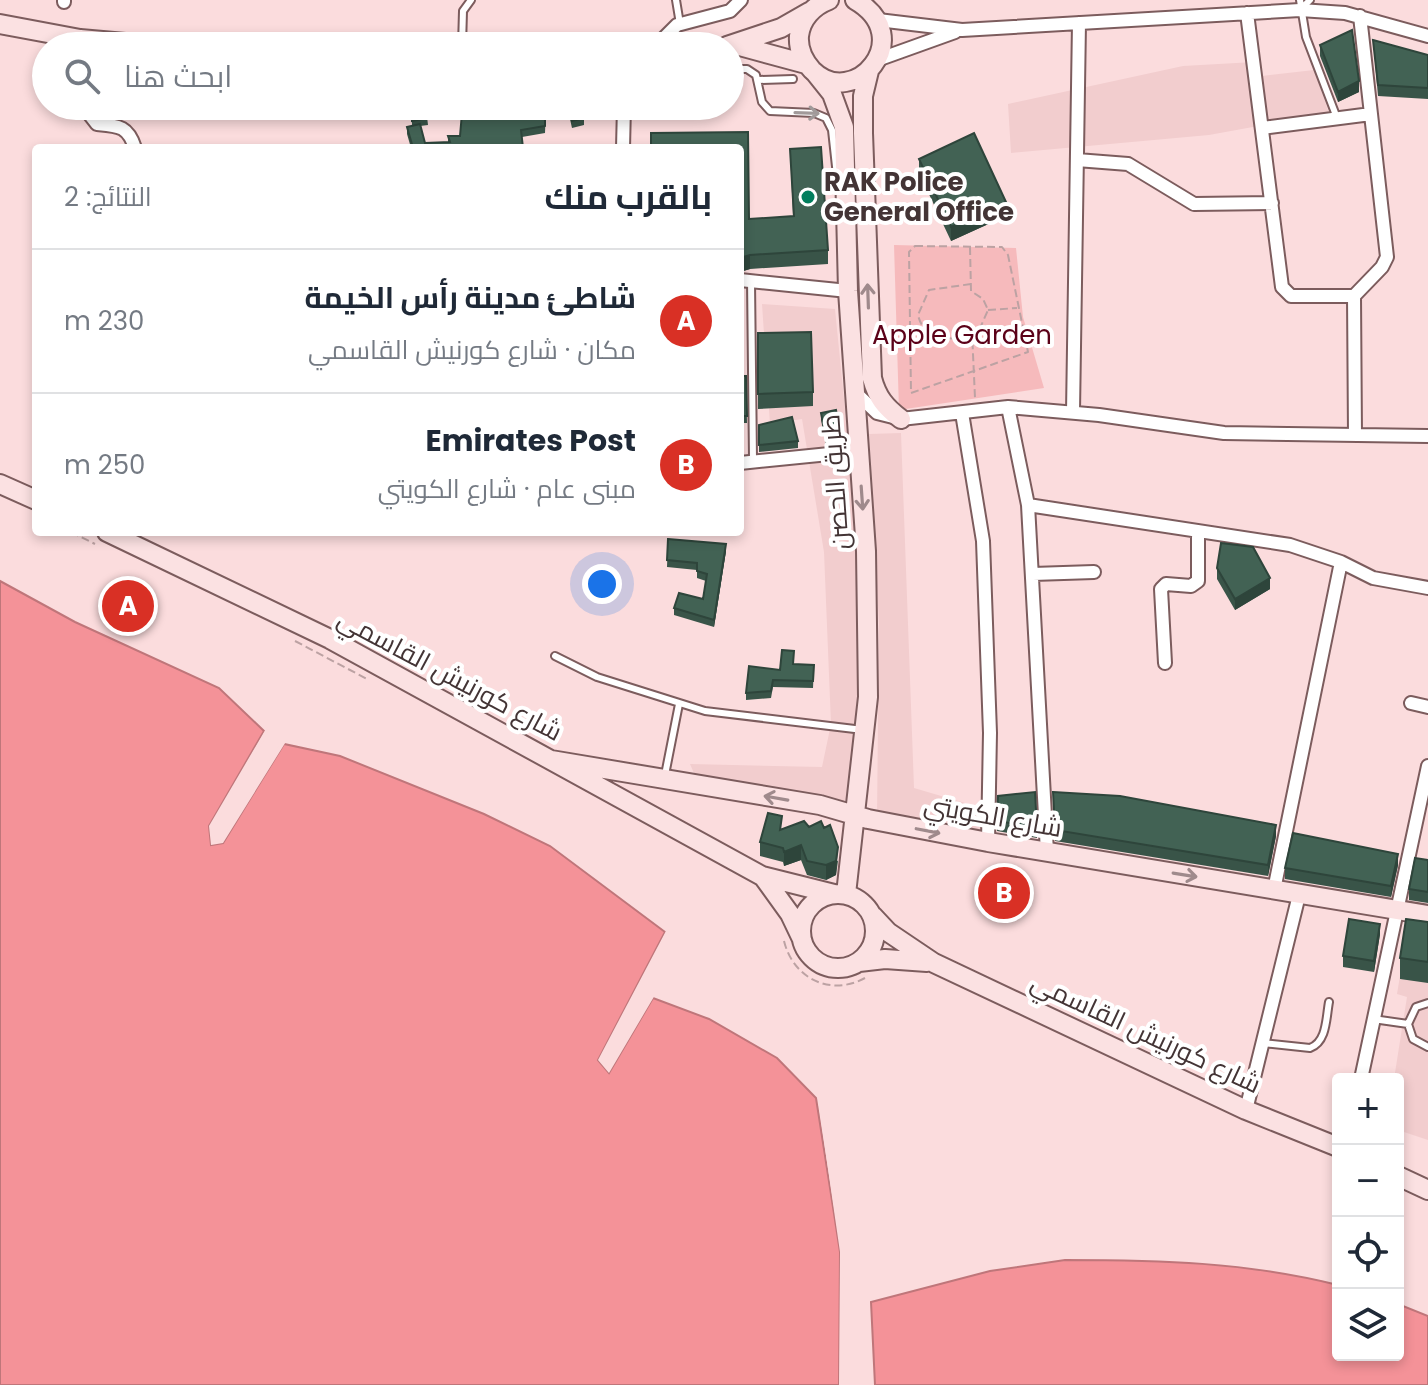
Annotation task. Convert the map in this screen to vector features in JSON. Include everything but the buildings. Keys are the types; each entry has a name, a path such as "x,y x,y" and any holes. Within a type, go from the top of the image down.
{"street":[{"path":"671,32 680,24 730,11 741,0"},
{"path":"744,40 817,5"},
{"path":"811,69 799,37 817,5"},
{"path":"866,7 962,30 1247,13 1300,5 1360,16 1428,36"},
{"name":"طريق الحصن","path":"866,7 882,47 863,96 872,378 876,393 886,407 901,419"},
{"path":"1247,13 1286,295 1354,296"},
{"path":"1355,435 1354,296 1382,267 1387,257 1360,16"},
{"path":"1073,412 1079,23"},
{"path":"0,24 34,32"},
{"path":"744,49 843,82 873,66 962,30"},
{"name":"طريق الحصن","path":"811,69 832,94 844,127 848,291 866,551 868,697 840,894"},
{"path":"1262,128 1371,114"},
{"path":"94,120 97,124 122,126 129,132 134,144"},
{"path":"623,144 624,120"},
{"path":"1077,160 1123,162 1194,204 1272,203"},
{"path":"746,280 848,291"},
{"path":"855,392 877,413 901,419 1008,407 1073,412 1224,433 1428,436"},
{"path":"1008,407 1028,505 1047,852"},
{"path":"968,412 983,541 990,718 988,842"},
{"path":"747,463 859,451"},
{"path":"0,484 32,498"},
{"path":"1028,505 1290,545 1341,562 1373,578 1428,588"},
{"path":"1165,663 1161,589 1166,584 1190,587 1198,581 1198,531"},
{"name":"شارع كورنيش القاسمي","path":"115,536 330,639 762,876 840,894"},
{"path":"1274,890 1341,562"},
{"path":"1033,574 1094,572"},
{"path":"1411,703 1428,707"},
{"name":"شارع الكويتي","path":"551,760 820,805 852,815 988,842 1428,915"},
{"path":"1362,1073 1428,766"},
{"name":"شارع كورنيش القاسمي","path":"762,876 790,914 803,942"},
{"path":"840,894 867,906 873,916 876,933 871,950 859,962 846,967 820,963 803,942 804,916 822,897 840,894"},
{"path":"1246,1110 1299,895"},
{"name":"شارع كورنيش القاسمي","path":"873,916 888,932 934,963 1246,1110 1333,1145"},
{"name":"شارع كورنيش القاسمي","path":"859,962 905,959 934,963"},
{"path":"1404,1179 1428,1190"}],"lane":[{"path":"462,32 463,11 471,0"},
{"path":"676,0 680,24"},
{"path":"1310,0 1300,5 1306,37 1337,119"},
{"path":"744,69 759,80 762,102 770,111 814,113 826,118 832,130 837,182 846,199"},
{"path":"759,80 793,79"},
{"path":"746,280 747,463"},
{"path":"555,656 597,677 705,711 863,730"},
{"path":"665,778 679,704"},
{"path":"1262,1043 1317,1046 1322,1039 1329,1002"},
{"path":"1428,1003 1416,1007 1408,1024 1413,1039 1428,1047"},
{"path":"1373,1019 1408,1024"}],"path":[{"path":"968,412 974,371 972,332 988,316 979,295 971,291 969,246"},
{"path":"1002,247 1006,250 1018,308 1028,352 911,393 910,248 1002,247"},
{"path":"971,284 929,290 918,315 923,328 932,335 948,339 973,338"},
{"path":"988,310 1018,308"},
{"path":"909,316 918,315"}],"shaded area":[{"path":"1254,62 1262,76 1314,70 1329,113 1209,135 1011,153 1008,104 1183,66"},
{"path":"762,304 835,309 848,439 862,513 862,675 848,798 837,805 696,778 690,764 822,767 831,724 824,552 802,419 770,424"},
{"path":"901,433 914,788 982,808 981,836 877,819 879,624 869,434"},
{"path":"0,581 75,622 219,688 264,731 209,826 211,845 223,843 284,744 340,756 484,814 550,846 665,932 598,1060 609,1073 653,998 709,1019 777,1058 816,1098 840,1252 839,1385 0,1385"},
{"path":"1406,940 1428,943 1428,1140 1404,1132 1404,1073 1395,1073 1407,997 1397,994"},
{"path":"1065,1260 1134,1261 1236,1267 1332,1284 1332,1361 1404,1361 1404,1306 1428,1316 1428,1385 875,1385 871,1302 990,1271"}],"green space":[{"name":"Apple Garden","path":"894,245 1016,248 1023,317 1044,388 899,410"}],"pier":[{"path":"267,727 268,733 213,827 215,840 221,839 281,742 287,740 223,843 211,845 209,826"},
{"path":"667,929 668,934 602,1060 608,1067 649,996 655,995 609,1073 598,1060"},
{"path":"817,1093 844,1252 843,1385 839,1385 840,1252"}],"place":[{"name":"RAK Police General Office","path":"808,197"},
{"name":"شاطئ مدينة رأس الخيمة","path":"128,606"},
{"name":"Emirates Post","path":"1004,893"}]}
